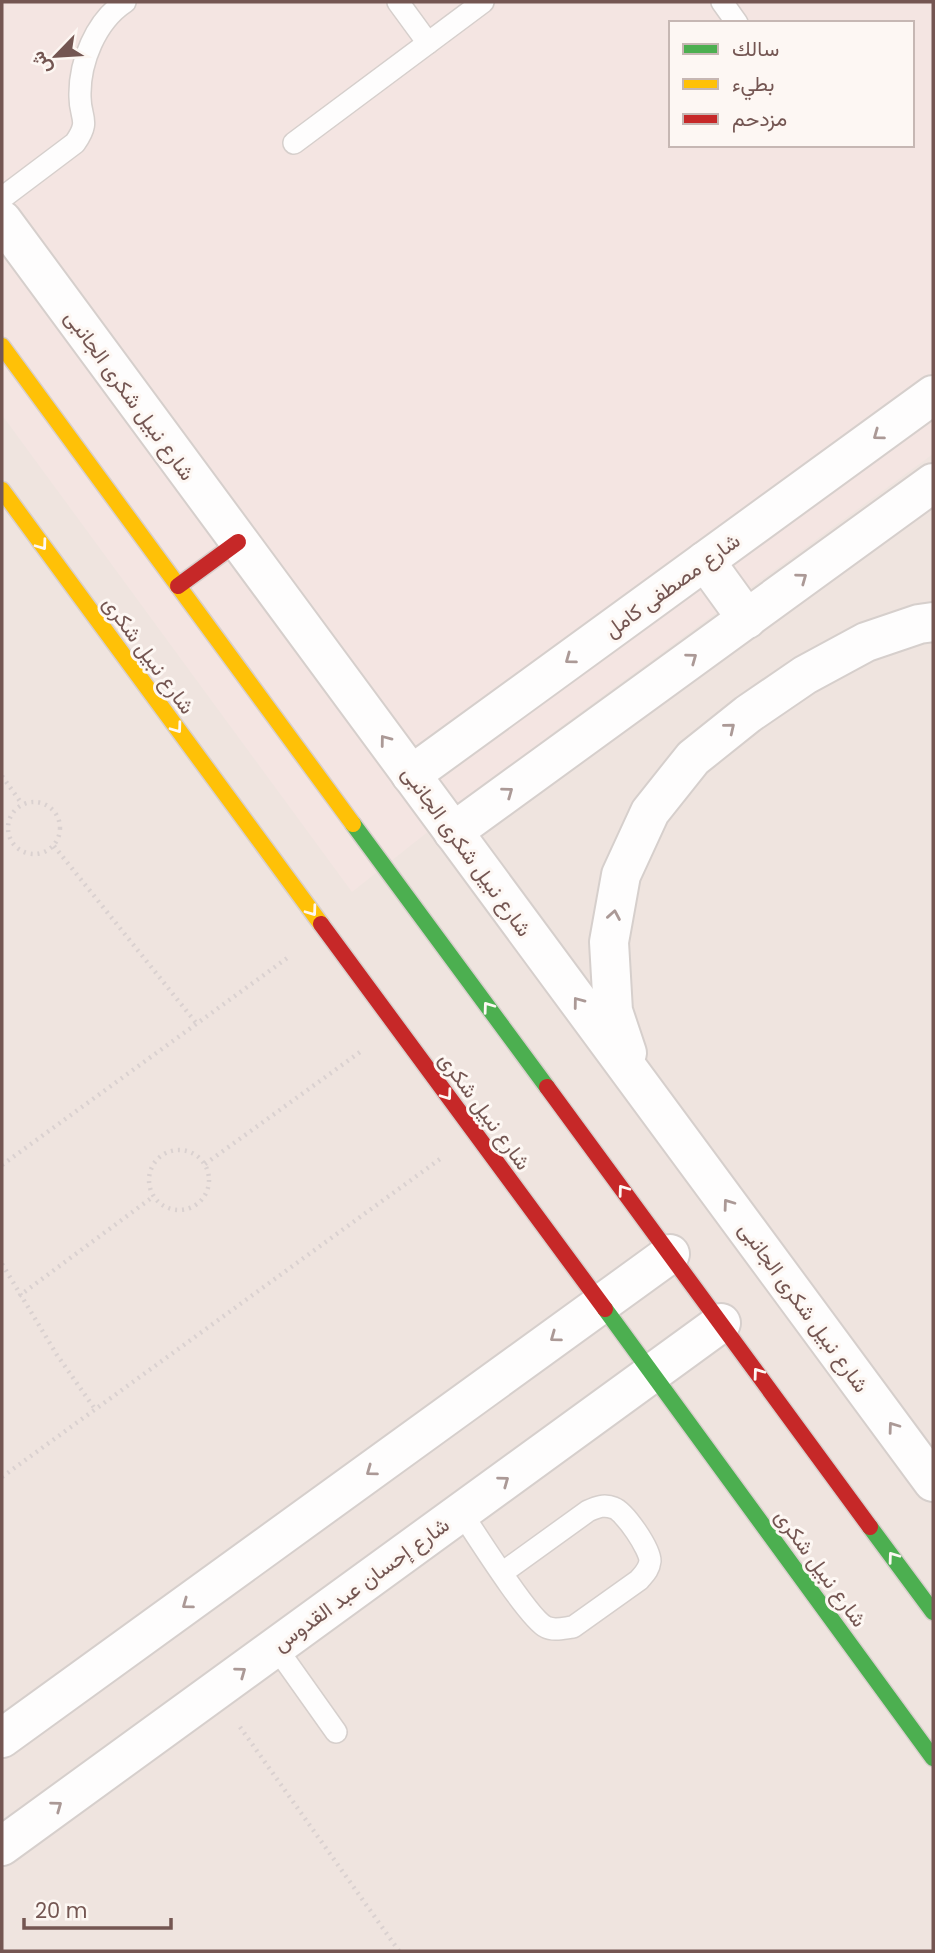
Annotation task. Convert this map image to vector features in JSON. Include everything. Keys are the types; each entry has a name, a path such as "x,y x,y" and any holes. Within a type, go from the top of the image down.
{"street":[{"name":"شارع نبيل شكرى الجانبى","path":"2,220 933,1482"},
{"path":"2,346 933,1612"},
{"name":"شارع مصطفى كامل","path":"411,775 933,395"},
{"path":"453,832 933,482"},
{"name":"شارع نبيل شكرى","path":"2,491 933,1758"},
{"path":"178,586 238,542"},
{"path":"705,561 747,619"},
{"path":"635,1078 613,1011 609,942 621,874 650,812 694,758 782,690 866,642 933,622"},
{"path":"2,1738 670,1254"},
{"name":"شارع إحسان عبد القدوس","path":"2,1846 721,1323"}],"lane":[{"path":"2,198 75,143 82,133 85,122 79,100 81,74 100,27 125,2"},
{"path":"398,2 428,43"},
{"path":"294,143 483,2"},
{"path":"722,2 736,21"},
{"path":"461,1512 502,1573 536,1620 547,1628 573,1627 639,1580 647,1572 650,1561 647,1549 625,1517 615,1508 601,1505 588,1511 502,1573"},
{"path":"275,1646 336,1732"}],"path":[{"path":"2,776 22,804"},
{"path":"34,801 46,804 56,812 60,835 54,846 45,853 33,855 22,852 13,844 8,834 8,822 13,811 22,804 34,801"},
{"path":"54,846 197,1024"},
{"path":"2,1165 326,930"},
{"path":"205,1164 396,1026"},
{"path":"2,1477 475,1133"},
{"path":"183,1150 195,1154 205,1164 209,1177 208,1190 200,1201 188,1209 176,1210 162,1205 154,1196 149,1183 150,1169 158,1158 170,1151 183,1150"},
{"path":"19,1296 154,1196"},
{"path":"2,1264 19,1296 96,1409"},
{"path":"214,1691 399,1951"}],"shaded area":[{"path":"2,2 933,2 933,1951 2,1951"},
{"path":"2,2 933,2 933,454 555,731 352,892 2,415"}],"traffic: fast":[{"path":"353,824 547,1087"},
{"path":"605,1309 933,1758"},
{"path":"870,1527 933,1612"}],"traffic: slow":[{"path":"2,346 353,824"},
{"path":"2,490 321,924"}],"traffic: jam":[{"path":"178,586 238,542"},
{"path":"321,924 605,1309"},
{"path":"547,1087 870,1527"}]}
